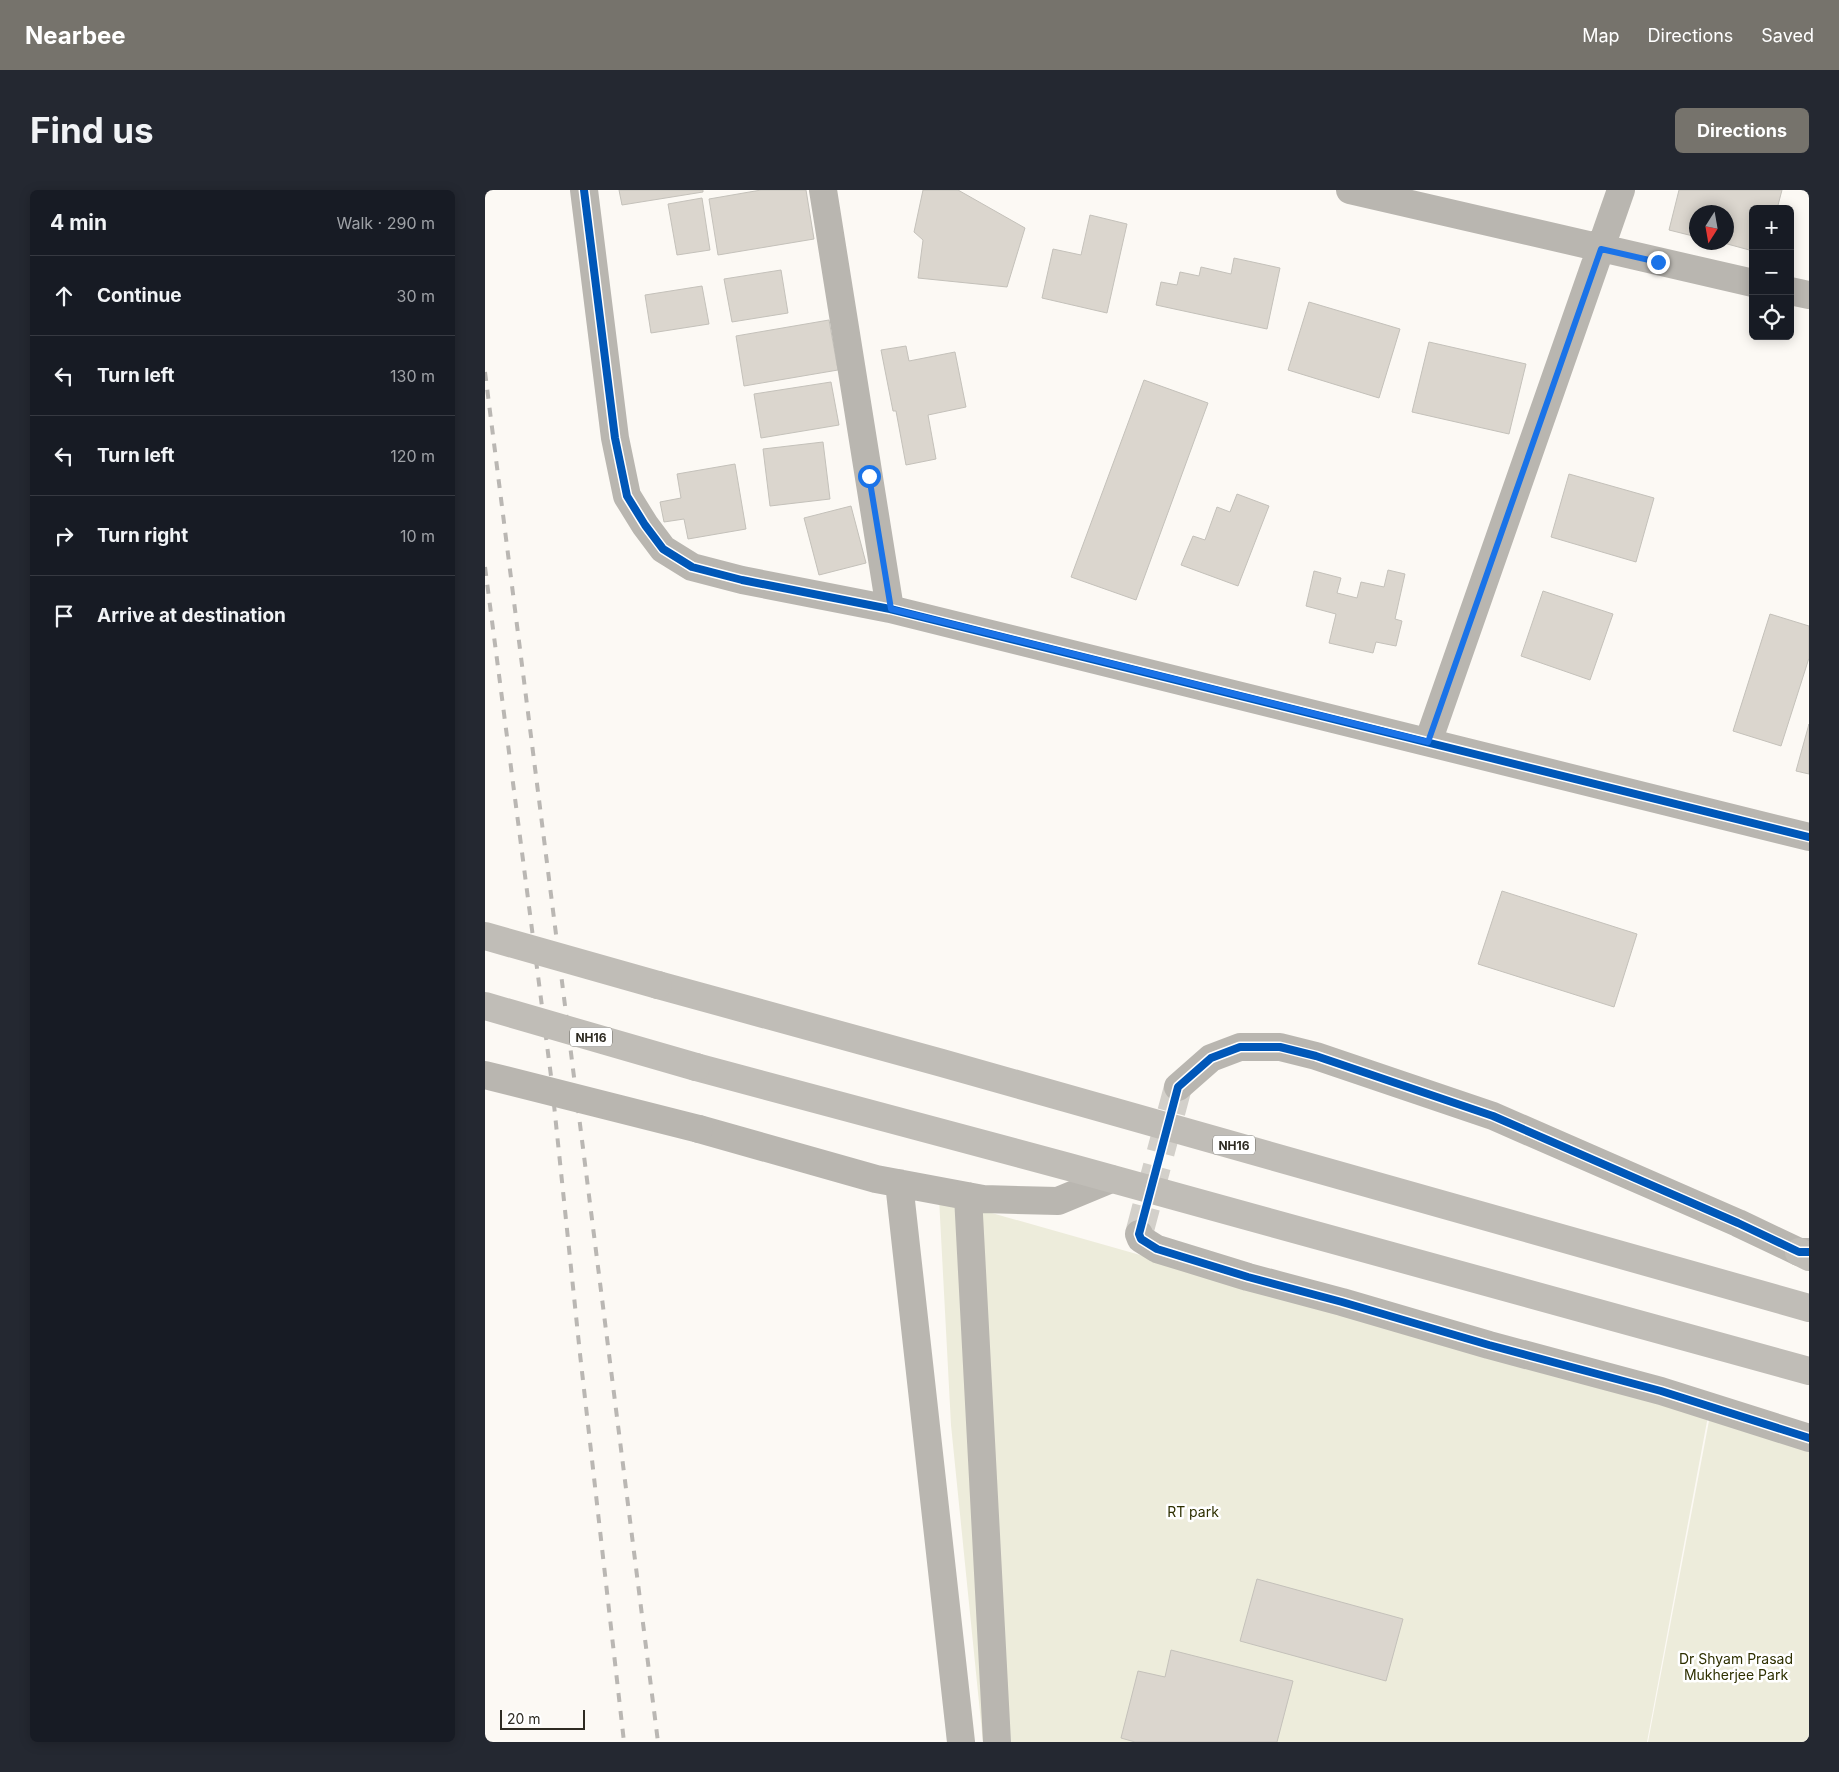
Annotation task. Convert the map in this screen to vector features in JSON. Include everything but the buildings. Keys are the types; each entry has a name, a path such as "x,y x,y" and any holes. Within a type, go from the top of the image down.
{"highway":[{"name":"NH16","path":"485,936 1809,1308"},
{"name":"NH16","path":"485,1006 696,1067 1111,1178 1809,1371"}],"street":[{"path":"584,190 615,438 627,496 663,549 692,567 742,580 891,609 1809,837"},
{"path":"823,190 891,609"},
{"path":"1350,190 1749,282"},
{"path":"1428,742 1621,190"},
{"path":"1794,292 1809,295"},
{"path":"1178,1087 1211,1058 1240,1047 1281,1047 1316,1056 1493,1116 1806,1254"},
{"path":"485,1075 699,1129 876,1179 983,1199 1058,1201 1111,1178"},
{"path":"899,1183 961,1742"},
{"path":"968,1196 997,1742"},
{"path":"1139,1234 1141,1239 1157,1249 1248,1278 1342,1302 1489,1345 1661,1391 1809,1438"}],"green space":[{"name":"RT park","path":"939,1198 1708,1416 1647,1742 983,1742 951,1425"},
{"name":"Dr Shyam Prasad Mukherjee Park","path":"1712,1405 1809,1433 1809,1742 1648,1742"}],"tunnel":[{"path":"1139,1234 1178,1087"}],"railway":[{"path":"485,372 658,1742"},
{"path":"485,567 551,1076 624,1742"}],"cycle path":[{"path":"584,190 615,438 627,496 663,549 692,567 742,580 890,609 1809,837"},
{"path":"1809,1252 1799,1252 1738,1223 1493,1116 1316,1056 1280,1047 1240,1047 1211,1058 1178,1087 1139,1234 1141,1239 1157,1249 1248,1277 1661,1391 1809,1438"}],"route":[{"path":"869,476 891,609 1428,742 1601,249 1658,262"}]}
